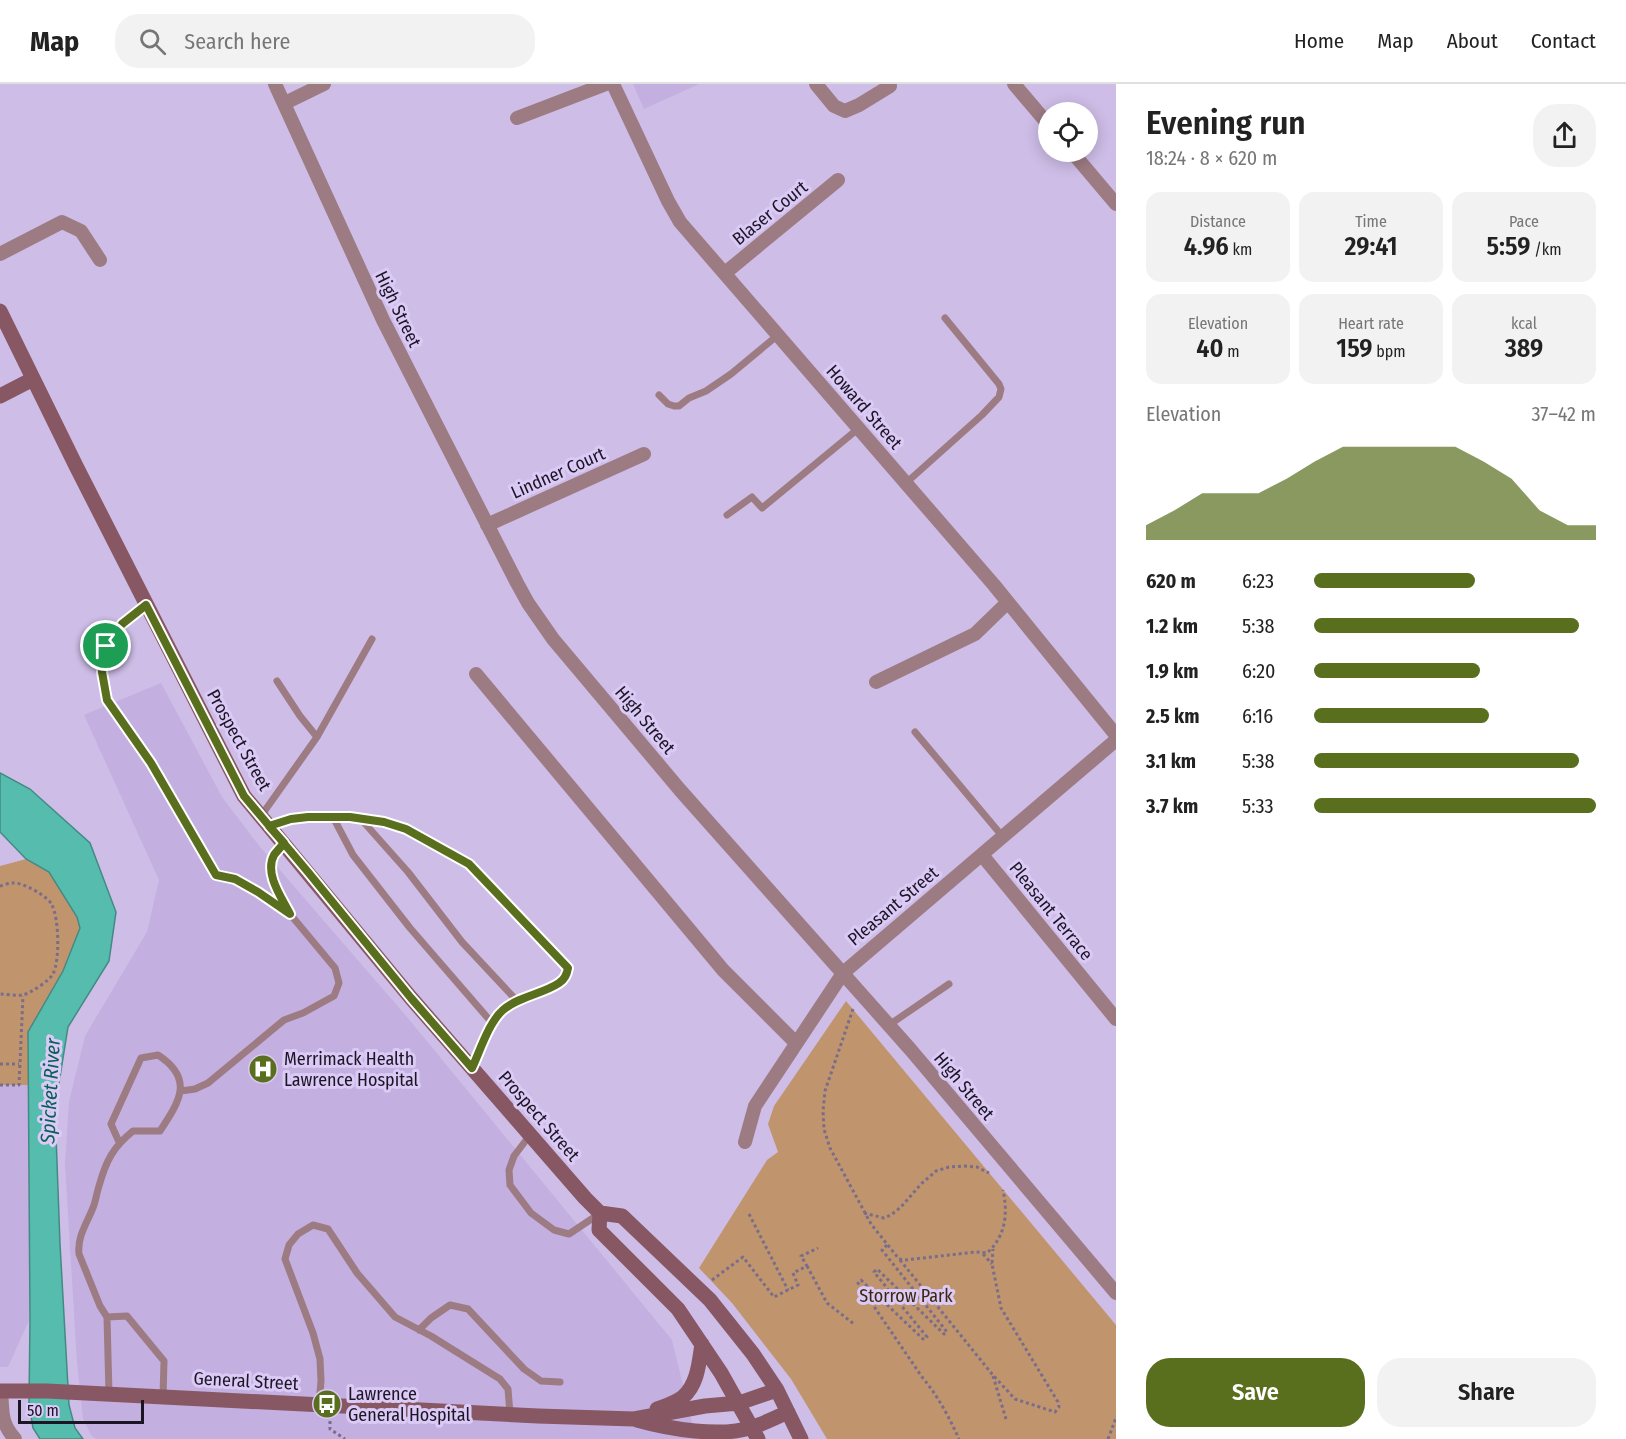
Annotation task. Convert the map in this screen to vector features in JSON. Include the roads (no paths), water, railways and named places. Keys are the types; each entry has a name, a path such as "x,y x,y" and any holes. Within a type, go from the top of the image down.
{"street":[{"name":"High Street","path":"275,84 383,320 528,603 553,639 680,790 889,1025 1116,1293"},
{"path":"285,103 324,84"},
{"path":"517,118 606,84"},
{"name":"Howard Street","path":"613,84 680,222 1008,602 1116,738"},
{"path":"816,84 834,106 845,111 890,86"},
{"path":"1014,84 1038,112"},
{"path":"1083,162 1111,187 1116,204"},
{"name":"Blaser Court","path":"725,273 838,180"},
{"path":"0,254 62,222 81,231 100,260"},
{"name":"Prospect Street","path":"0,311 244,796 411,998 585,1198 600,1213 621,1216 710,1300 753,1354 777,1390 801,1439"},
{"path":"0,396 33,379"},
{"name":"Lindner Court","path":"487,525 644,454"},
{"path":"876,682 975,634 1008,602"},
{"path":"476,674 723,970 796,1043"},
{"name":"Pleasant Street","path":"745,1142 755,1106 843,973 1116,738"},
{"name":"Pleasant Terrace","path":"982,855 1116,1019"},
{"name":"Prospect Street","path":"600,1213 599,1230 678,1309 739,1403 755,1433"},
{"path":"634,1419 682,1398 689,1391 698,1371 702,1344"},
{"name":"General Street","path":"4,1391 163,1396 634,1419 705,1406 739,1403 777,1390"},
{"path":"4,1391 4,1422 6,1429 15,1439"},
{"name":"General Street","path":"634,1419 663,1428 755,1433 788,1412"}],"lane":[{"path":"906,483 999,398 1001,389 999,384 945,318"},
{"path":"659,395 668,404 679,406 731,374 778,335"},
{"path":"727,515 752,497 762,508 859,428"},
{"path":"146,605 122,624 106,646 102,672 107,700 151,763 216,875 235,879 290,914"},
{"path":"265,821 317,737 372,639"},
{"path":"277,681 317,737"},
{"path":"915,732 1003,837"},
{"path":"265,821 308,817 360,818 406,829 469,864 568,968 560,983 517,1001 498,1015 472,1068"},
{"path":"333,817 353,855 410,928 493,1024"},
{"path":"360,818 408,872 462,942 517,1001"},
{"path":"181,1090 195,1089 208,1083 284,1020 303,1013 334,996 339,982 335,968 290,914 274,883 271,868 274,855 284,843"},
{"path":"889,1025 948,984"},
{"path":"109,1394 107,1317 100,1306 83,1264 78,1245 108,1160 119,1142 133,1131 160,1131 173,1111 181,1090 179,1075 168,1062 158,1055 141,1058 111,1124 119,1142"},
{"path":"530,1135 514,1156 509,1170 510,1185 531,1212 555,1230 569,1234 600,1213"},
{"path":"319,1405 320,1359 313,1333 285,1259 289,1245 298,1234 313,1225 328,1229 357,1273 395,1317 500,1379 508,1389 510,1414"},
{"path":"419,1330 431,1318 450,1305 468,1309 524,1369 542,1381 560,1382"},
{"path":"107,1317 127,1316 164,1361 163,1396"}],"water":[{"name":"Spicket River","path":"0,773 30,789 90,843 116,912 109,961 68,1027 55,1108 69,1405 75,1428 83,1439 40,1439 33,1428 29,1405 28,1032 63,971 80,928 77,917 49,872 26,859 0,832"}],"place":[{"name":"Merrimack Health Lawrence Hospital","path":"263,1069"},
{"name":"Lawrence General Hospital","path":"327,1404"}],"park label":[{"name":"Storrow Park","path":"906,1296"}]}
